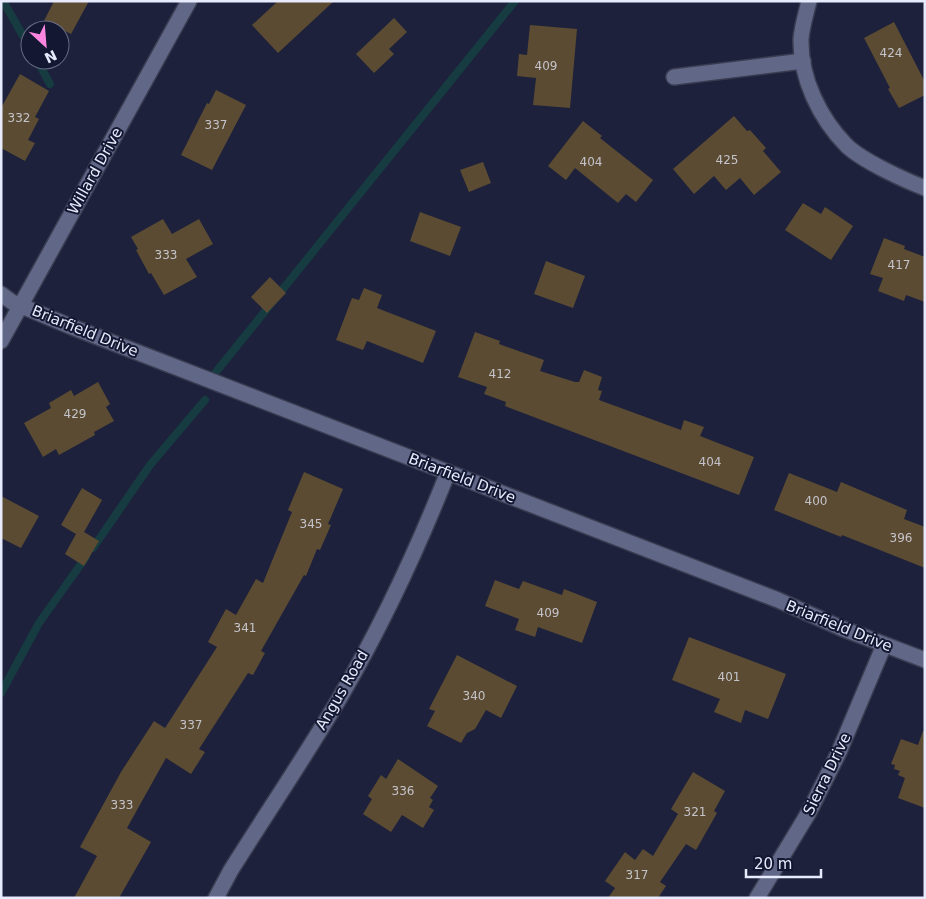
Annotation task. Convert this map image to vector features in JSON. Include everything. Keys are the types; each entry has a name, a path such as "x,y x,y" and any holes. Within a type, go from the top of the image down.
{"street":[{"name":"Willard Drive","path":"1,341 188,1"},
{"path":"809,1 801,40 803,60 809,88 825,120 847,146 868,162 925,188"},
{"path":"674,77 803,60"},
{"name":"Briarfield Drive","path":"1,294 12,302 72,327 769,597 925,660"},
{"name":"Angus Road","path":"216,898 231,870 343,692 422,538 448,472"},
{"name":"Sierra Drive","path":"757,898 809,812 839,752 884,645"}],"building":[{"path":"54,1 89,1 71,34 70,20 44,20"},
{"path":"278,1 334,1 278,53 252,25"},
{"path":"394,18 407,32 389,49 394,54 374,73 356,54"},
{"path":"894,22 925,82 925,95 899,108 864,38"},
{"path":"530,25 577,29 570,108 533,105 536,78 517,76 519,54 527,55"},
{"path":"20,74 49,91 35,117 39,119 28,140 35,143 25,161 1,148 1,108"},
{"path":"216,90 246,105 212,170 181,155 207,103 209,104"},
{"path":"734,116 766,148 763,151 781,172 754,195 740,178 726,190 714,176 694,194 673,169"},
{"path":"583,121 602,136 600,138 653,180 636,202 626,194 618,203 575,168 566,180 548,166"},
{"path":"483,162 491,183 469,192 460,170"},
{"path":"803,203 821,214 825,207 853,226 831,260 785,230"},
{"path":"420,212 461,227 450,256 410,241"},
{"path":"163,219 172,234 199,219 213,244 186,259 197,277 164,295 151,273 149,274 131,237"},
{"path":"884,238 905,246 904,249 925,257 925,302 906,295 904,301 878,291 883,278 870,274"},
{"path":"546,261 585,276 573,308 534,294"},
{"path":"270,277 286,293 267,313 251,297"},
{"path":"364,288 382,295 377,308 436,331 423,363 367,341 363,350 336,340 352,298 359,300"},
{"path":"475,332 500,341 499,344 544,360 540,371 575,382 579,382 584,370 602,377 598,390 602,391 599,400 681,430 684,420 704,427 700,436 754,457 739,495 505,406 506,402 484,394 487,387 458,377"},
{"path":"98,382 110,404 106,407 114,421 94,432 95,435 59,455 56,449 43,457 24,423 51,408 49,403 71,390 74,396"},
{"path":"304,472 343,489 328,524 331,525 320,550 317,549 306,576 304,575 261,651 265,653 253,675 248,673 199,749 205,752 191,774 166,758 127,828 151,842 119,898 74,898 97,856 80,847 121,772 154,721 165,728 217,647 208,642 226,609 236,615 256,579 263,583 292,512 288,510"},
{"path":"789,473 837,492 841,482 907,510 904,519 925,527 925,568 774,510"},
{"path":"82,488 102,500 84,532 99,541 84,566 65,554 76,534 61,525"},
{"path":"1,496 39,516 21,548 1,538"},
{"path":"495,580 519,589 523,581 562,595 564,589 597,602 582,643 538,627 535,637 515,630 519,619 485,606"},
{"path":"689,637 786,674 768,719 745,710 741,723 714,712 720,699 672,680"},
{"path":"457,655 517,686 501,718 486,710 475,729 467,733 461,743 427,726 435,711 429,709"},
{"path":"923,731 925,732 925,808 898,798 905,778 898,775 900,771 894,769 895,765 891,764 901,739 918,745"},
{"path":"398,759 438,786 430,798 433,800 429,807 434,810 423,828 402,815 391,832 363,814 372,799 368,796 381,775 386,779"},
{"path":"693,772 725,791 714,811 717,813 696,850 686,844 660,882 666,886 658,898 608,898 615,888 605,881 625,852 635,860 643,849 653,856 678,814 671,809"}],"waterway":[{"path":"3,1 20,31"},
{"path":"216,372 515,1"},
{"path":"42,70 50,84"},
{"path":"93,548 150,465 205,400"},
{"path":"1,693 39,623 86,557"}]}
